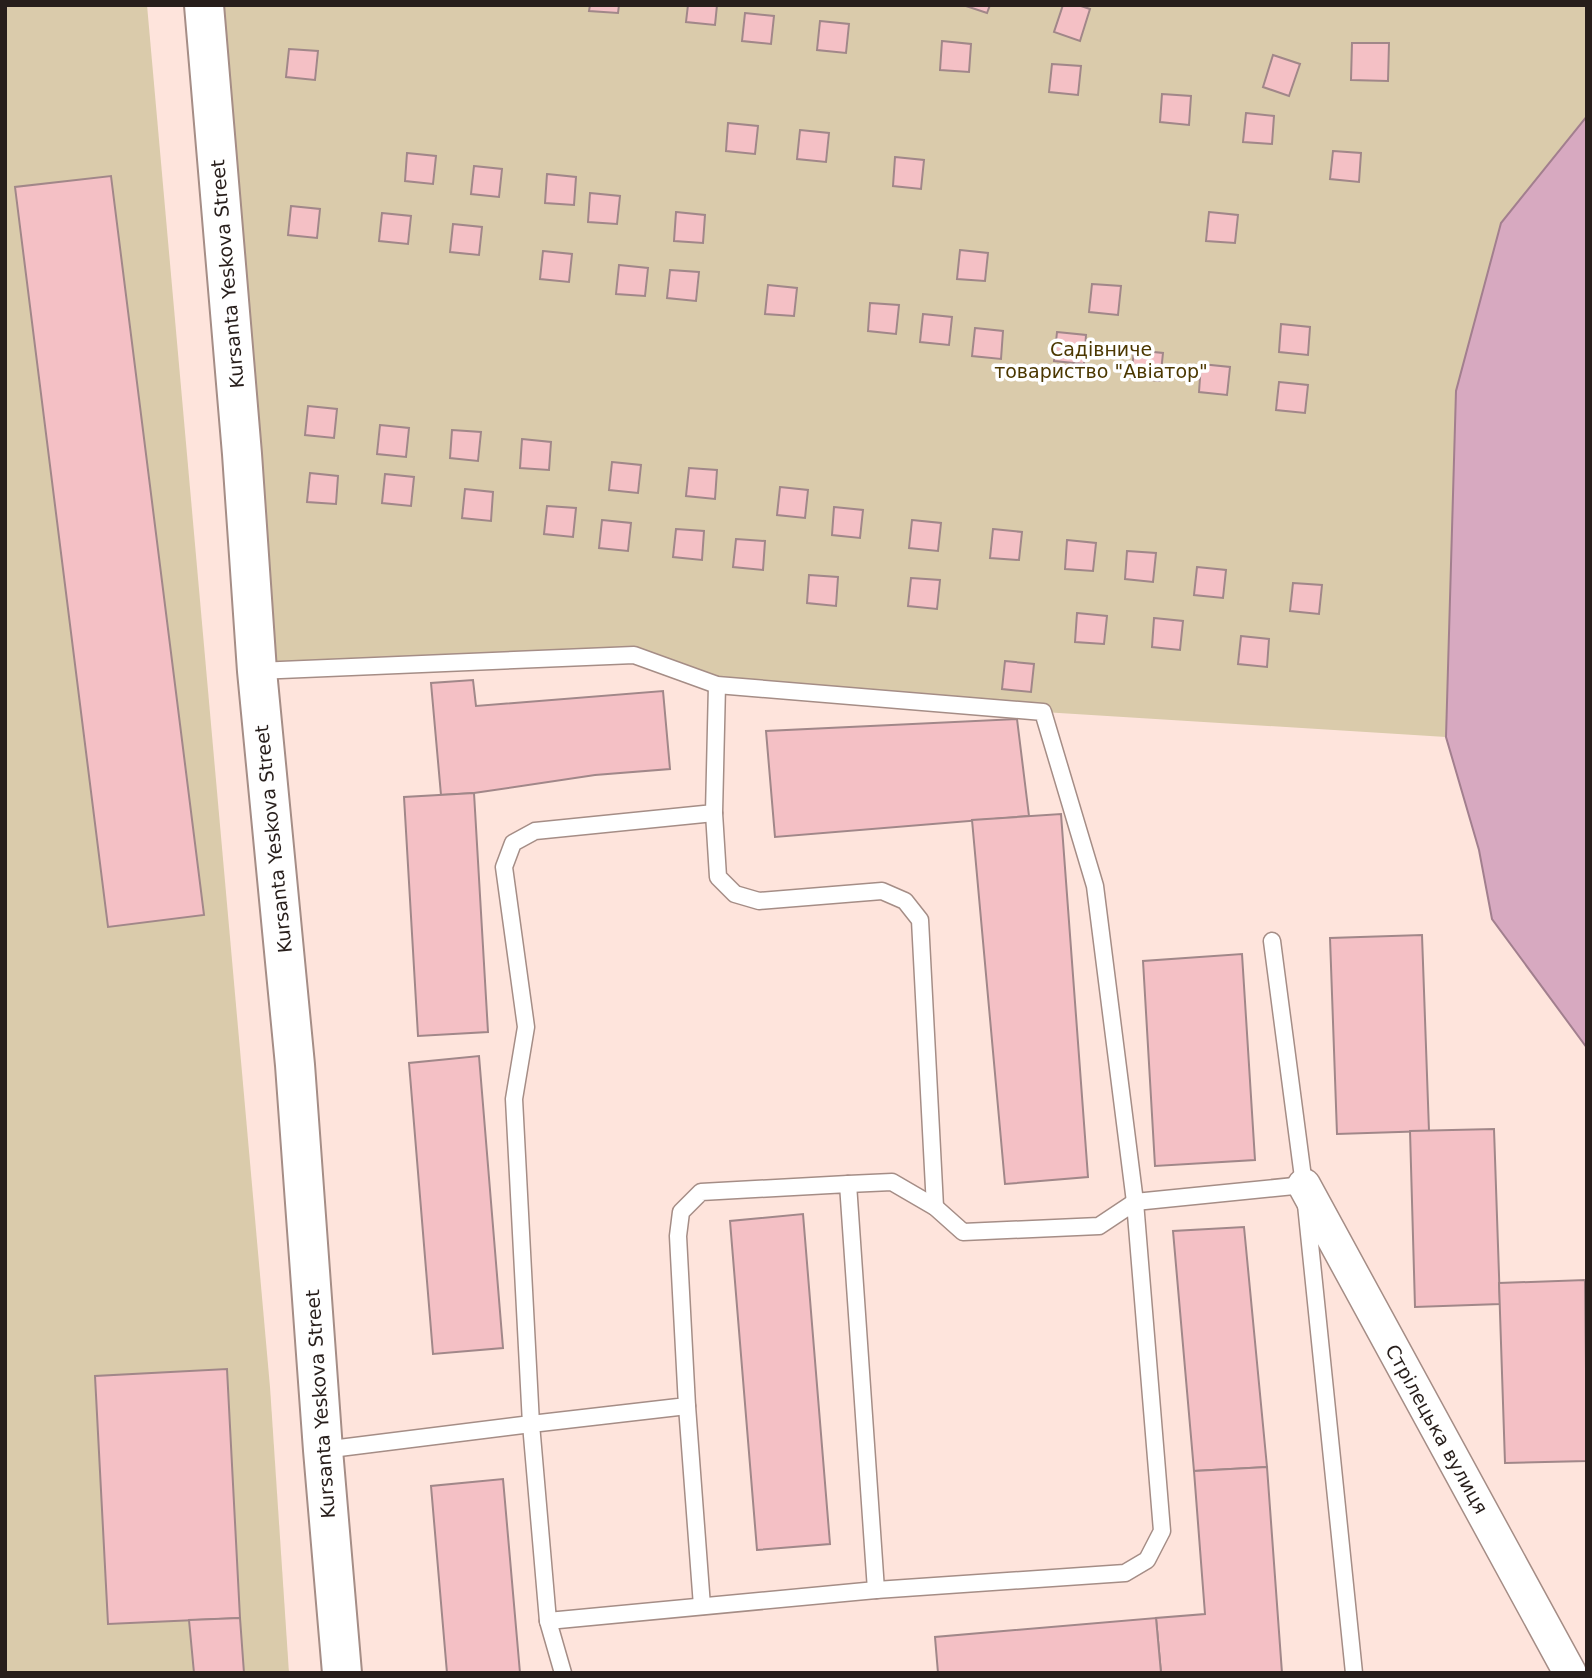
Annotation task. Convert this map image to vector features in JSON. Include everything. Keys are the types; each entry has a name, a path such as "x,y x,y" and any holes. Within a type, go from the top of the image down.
{"street":[{"name":"Kursanta Yeskova Street","path":"204,5 242,454 257,671 295,1065 342,1673"},
{"name":"Стрілецька вулиця","path":"1304,1185 1570,1673"}],"lane":[{"path":"257,671 634,655 717,685 1043,712 1095,887 1135,1202 1162,1531 1147,1560 1125,1573 876,1590 548,1621"},
{"path":"717,685 714,813 718,877 735,894 759,901 882,891 905,901 920,920 935,1208"},
{"path":"563,1673 548,1621 531,1424 514,1098 526,1027 504,867 513,843 535,831 714,813"},
{"path":"1272,941 1304,1185 1354,1673"},
{"path":"702,1606 678,1236 681,1212 701,1192 892,1182 935,1208 963,1232 1099,1227 1135,1202 1304,1185"},
{"path":"848,1184 876,1590"},
{"path":"323,1450 687,1406"}],"green space":[{"path":"5,5 147,5 270,1387 289,1673 5,1673"},
{"name":"Садівниче товариство \"Авіатор\"","path":"204,5 1587,5 1587,116 1501,223 1456,391 1446,737 1043,712 717,685 634,655 257,671"}],"shaded area":[{"path":"1587,116 1587,1048 1492,919 1479,850 1446,737 1456,391 1501,223"}],"building":[{"path":"590,5 619,5 618,13 589,11"},
{"path":"688,5 717,5 715,25 686,22"},
{"path":"963,5 990,5 987,13"},
{"path":"1063,5 1078,5 1090,9 1080,41 1054,32"},
{"path":"745,13 774,16 771,44 742,41"},
{"path":"820,21 849,24 846,53 817,50"},
{"path":"942,41 971,44 969,72 940,70"},
{"path":"1352,43 1389,43 1388,81 1351,80"},
{"path":"289,49 318,51 315,80 286,77"},
{"path":"1273,55 1300,64 1289,96 1263,87"},
{"path":"1052,64 1081,66 1078,95 1049,92"},
{"path":"1162,94 1191,96 1189,125 1160,122"},
{"path":"1246,113 1274,116 1272,144 1243,142"},
{"path":"728,123 758,126 755,154 726,151"},
{"path":"800,130 829,133 826,162 797,159"},
{"path":"1333,151 1361,153 1359,182 1330,179"},
{"path":"407,153 436,156 433,184 405,181"},
{"path":"895,157 924,160 921,189 893,186"},
{"path":"474,166 502,169 499,197 471,194"},
{"path":"547,174 576,177 574,205 545,203"},
{"path":"111,176 204,915 108,927 15,187"},
{"path":"590,193 620,196 617,224 588,222"},
{"path":"291,206 320,209 317,238 288,235"},
{"path":"676,212 705,215 703,243 674,241"},
{"path":"1209,212 1238,215 1235,243 1206,241"},
{"path":"382,213 411,216 408,244 379,241"},
{"path":"453,224 482,227 479,255 450,252"},
{"path":"960,250 988,253 985,281 957,279"},
{"path":"543,251 572,254 569,282 540,279"},
{"path":"619,265 648,268 645,296 616,294"},
{"path":"670,270 699,272 696,301 667,298"},
{"path":"1092,284 1121,286 1118,315 1089,312"},
{"path":"768,285 797,288 794,316 765,314"},
{"path":"870,303 899,305 896,334 868,331"},
{"path":"923,314 952,317 949,345 920,342"},
{"path":"1281,324 1310,327 1308,355 1279,352"},
{"path":"975,328 1003,331 1001,359 972,356"},
{"path":"1057,332 1086,335 1084,364 1054,361"},
{"path":"1134,350 1163,353 1160,381 1131,378"},
{"path":"1201,364 1230,367 1227,395 1199,392"},
{"path":"1279,382 1308,385 1305,413 1276,410"},
{"path":"308,406 337,409 334,438 305,435"},
{"path":"380,425 409,428 406,457 377,454"},
{"path":"452,430 481,432 478,461 450,458"},
{"path":"522,439 551,442 549,470 520,468"},
{"path":"612,462 641,465 638,493 609,490"},
{"path":"689,468 717,470 715,499 686,496"},
{"path":"310,473 338,476 336,504 307,502"},
{"path":"385,474 414,477 411,506 382,503"},
{"path":"780,487 808,490 805,518 777,515"},
{"path":"465,489 493,492 491,521 462,518"},
{"path":"547,506 576,508 573,537 544,534"},
{"path":"834,507 863,510 860,538 832,535"},
{"path":"602,520 631,523 628,551 599,548"},
{"path":"912,520 941,523 938,551 909,548"},
{"path":"676,529 704,531 702,560 673,557"},
{"path":"993,529 1022,532 1019,560 990,558"},
{"path":"736,539 765,541 763,570 733,567"},
{"path":"1067,540 1096,543 1093,571 1065,569"},
{"path":"1127,551 1156,553 1153,582 1125,579"},
{"path":"1197,567 1226,570 1223,598 1194,595"},
{"path":"809,575 838,577 836,606 807,603"},
{"path":"911,578 940,580 937,609 908,606"},
{"path":"1293,583 1322,585 1319,614 1290,611"},
{"path":"1077,613 1107,616 1104,644 1075,642"},
{"path":"1154,618 1183,621 1180,650 1152,647"},
{"path":"1241,636 1269,639 1267,667 1238,664"},
{"path":"1005,661 1034,664 1031,692 1002,689"},
{"path":"473,680 476,706 663,691 670,769 595,775 474,793 441,795 431,683"},
{"path":"1017,719 1029,816 775,837 766,731"},
{"path":"474,793 488,1032 418,1036 404,797"},
{"path":"1061,814 1088,1177 1005,1184 972,820"},
{"path":"1422,935 1429,1131 1337,1134 1330,938"},
{"path":"1242,954 1255,1160 1155,1166 1143,961"},
{"path":"479,1056 503,1348 433,1354 409,1063"},
{"path":"1494,1129 1500,1304 1415,1307 1410,1131"},
{"path":"803,1214 830,1544 757,1550 730,1221"},
{"path":"1244,1227 1267,1467 1194,1471 1173,1231"},
{"path":"1585,1280 1587,1461 1505,1463 1499,1283"},
{"path":"227,1369 240,1618 108,1624 95,1376"},
{"path":"1267,1467 1282,1673 1161,1673 1156,1618 1205,1614 1194,1471"},
{"path":"503,1479 520,1673 447,1673 431,1486"},
{"path":"240,1618 244,1673 194,1673 189,1620"},
{"path":"1156,1618 1161,1673 938,1673 935,1637"}]}
